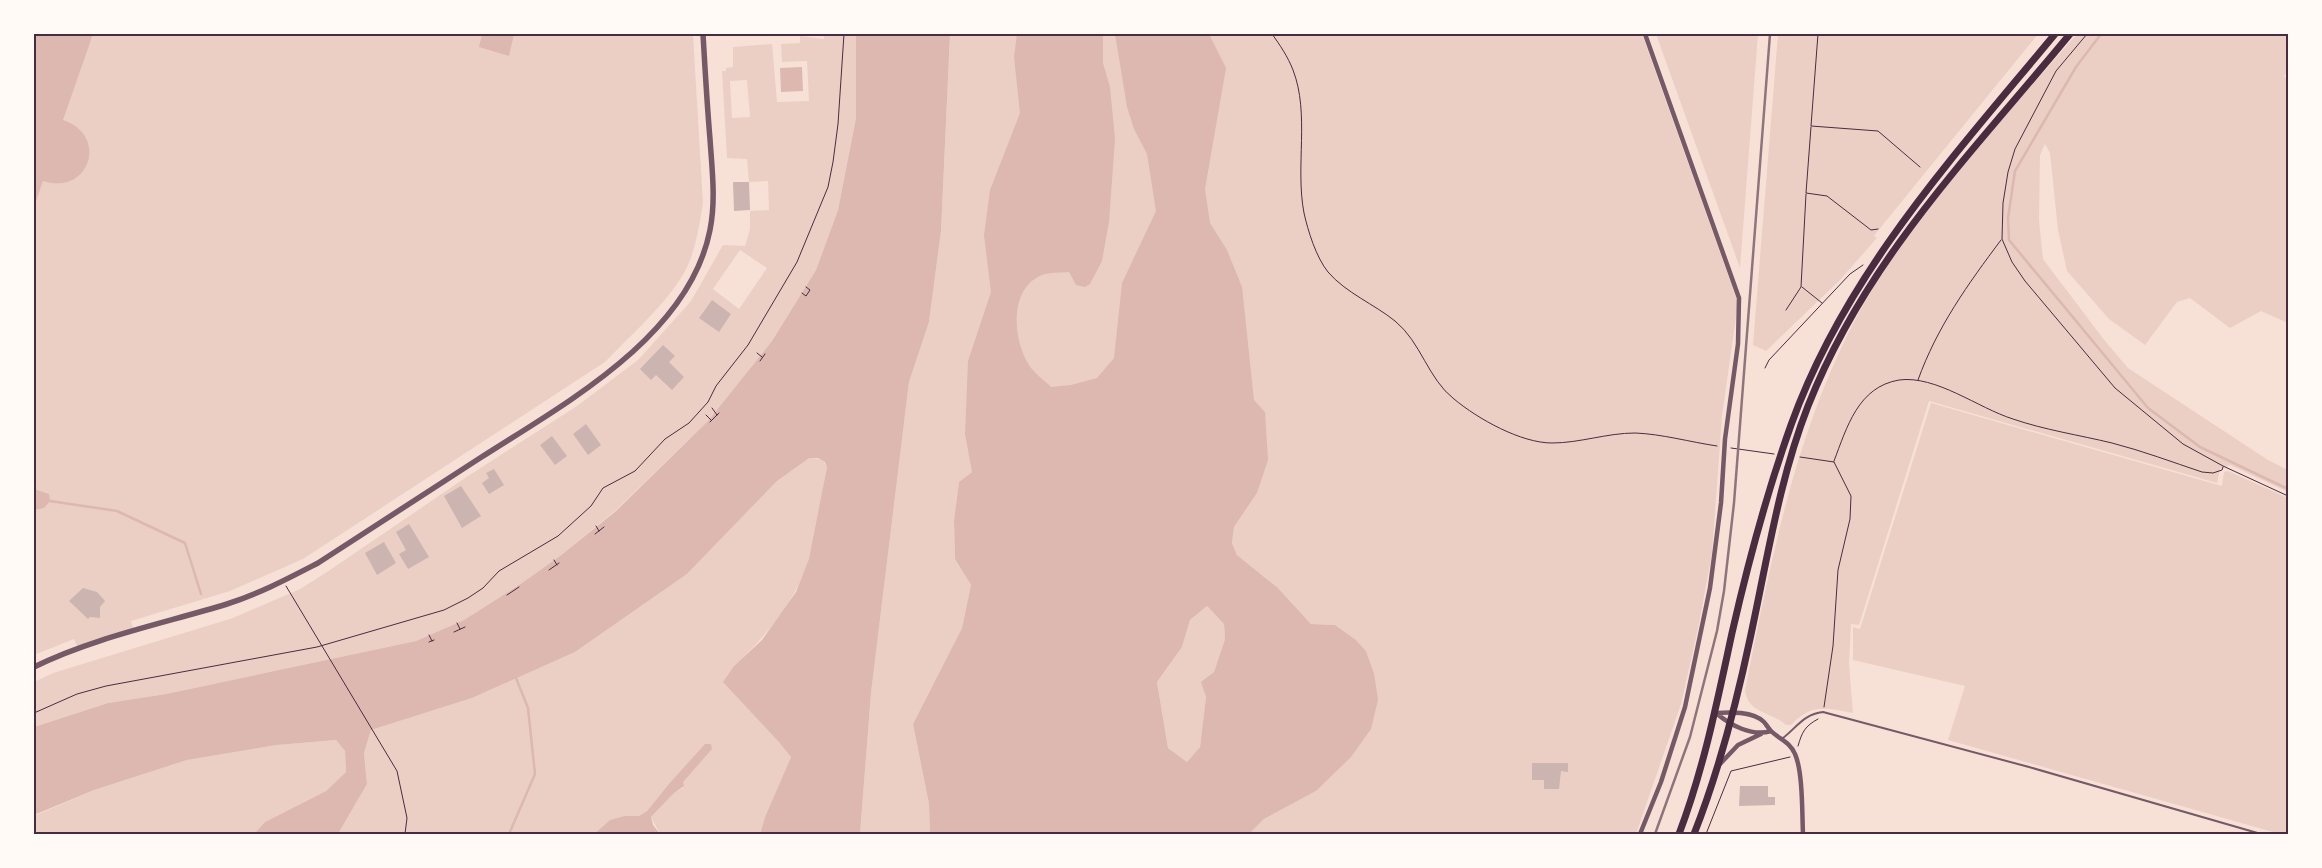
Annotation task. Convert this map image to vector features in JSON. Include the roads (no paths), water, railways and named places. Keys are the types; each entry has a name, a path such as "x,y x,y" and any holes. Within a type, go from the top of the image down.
{"main road":[{"path":"1679,834 1697,786 1716,713 1751,555 1791,424 1808,384 1843,314 1876,260 1950,159 2055,34"},
{"path":"1694,834 1720,764 1788,468 1808,406 1863,295 1925,207 2070,34"}],"street":[{"path":"34,667 78,649 229,603 284,581 318,563 565,404 608,373 671,311 691,284 704,254 713,206 702,34"},
{"path":"1640,834 1661,782 1685,707 1708,596 1720,513 1725,439 1738,344 1739,298 1645,34"},
{"path":"1716,713 1733,711 1762,720 1771,731 1783,738 1795,754 1799,776 1803,834"},
{"path":"1716,713 1730,723 1762,734"},
{"path":"1720,764 1738,745 1771,731"}],"lane":[{"path":"1783,738 1804,718 1813,713 1823,712 2029,767 2261,834"}],"waterway":[{"path":"2101,34 2076,67 2015,171 2008,218 2009,240 2148,408 2200,447 2288,489"},
{"path":"50,501 117,511 185,543 201,594"},
{"path":"509,834 535,774 528,708 516,678"}],"railway":[{"path":"1655,834 1690,737 1717,631 1724,591 1734,503 1770,34"}]}
